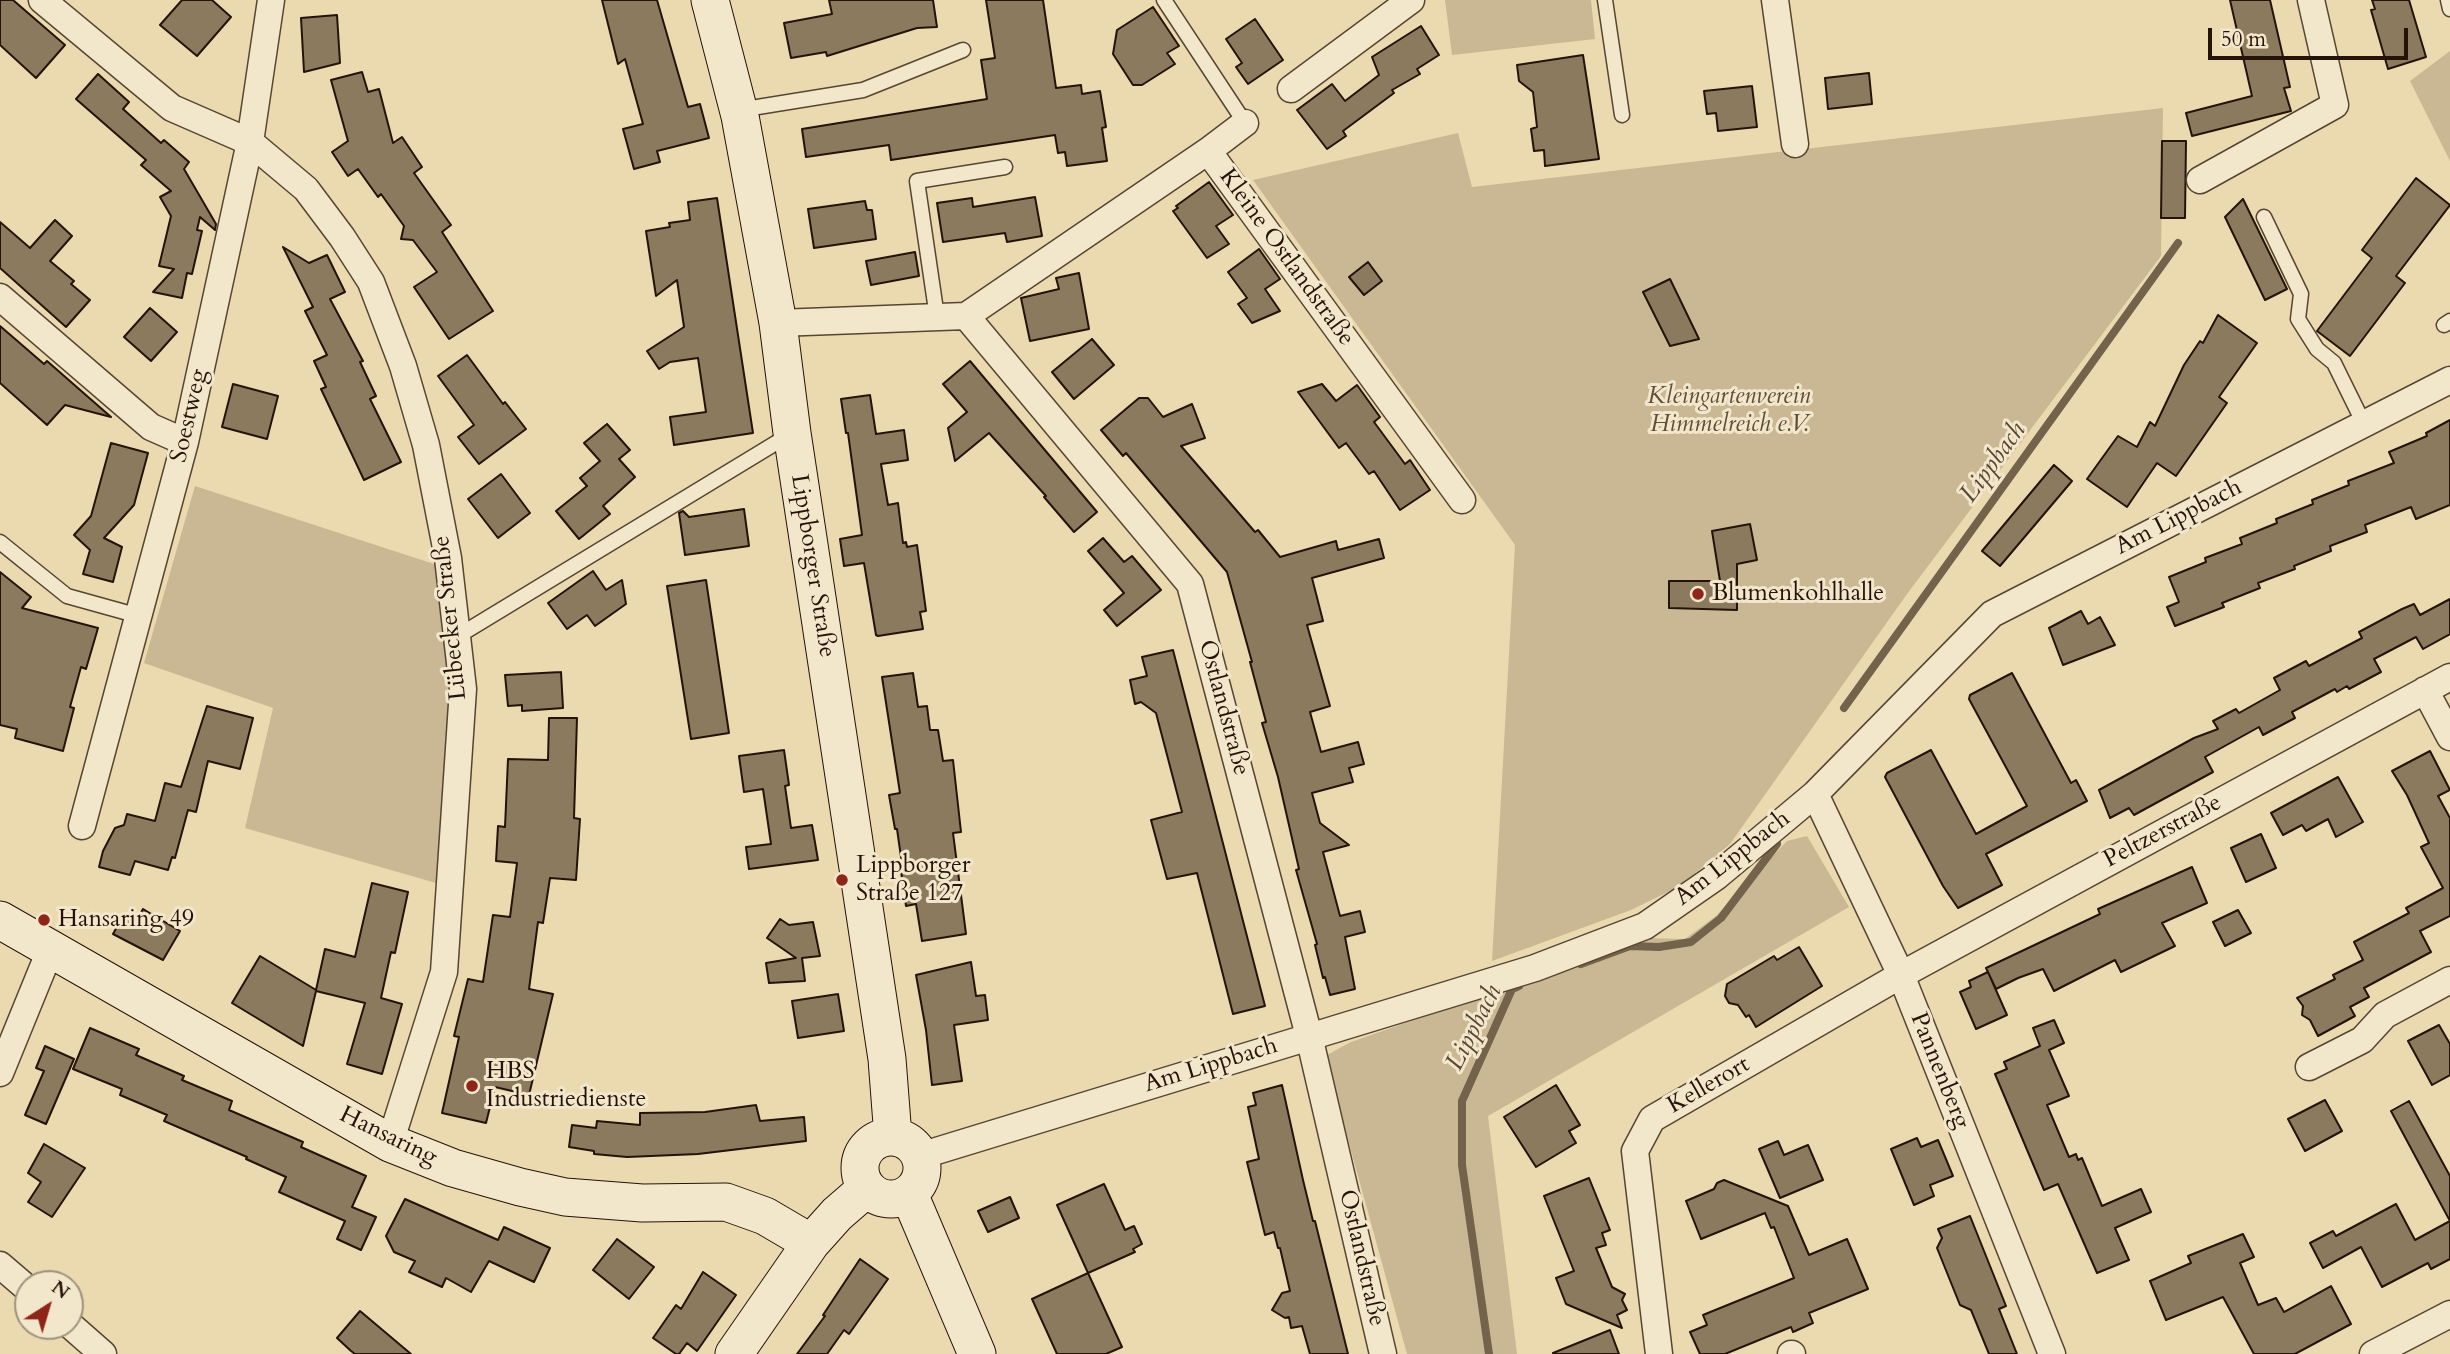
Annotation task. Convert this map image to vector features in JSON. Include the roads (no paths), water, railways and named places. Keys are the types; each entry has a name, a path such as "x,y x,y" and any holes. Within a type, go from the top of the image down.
{"main road":[{"name":"Lippborger Straße","path":"710,0 738,111 778,323 792,433 887,1059 907,1147"},
{"name":"Hansaring","path":"0,920 390,1143 453,1168 565,1197 642,1203 726,1202 765,1216 811,1243"},
{"path":"873,1142 907,1147 923,1166 921,1177 909,1194 901,1198 882,1198 867,1188 862,1179 861,1158 873,1142"},
{"path":"734,1354 811,1243 837,1214 867,1188"},
{"path":"909,1194 977,1354"}],"street":[{"name":"Lübecker Straße","path":"42,0 172,107 250,142 306,190 342,237 371,282 403,366 426,445 448,558 463,689 444,972 390,1143"},
{"name":"Soestweg","path":"82,825 185,442 250,142 271,0"},
{"path":"1291,89 1410,0"},
{"path":"1775,0 1795,144"},
{"path":"2200,180 2335,106 2311,0"},
{"path":"1208,151 1245,123"},
{"name":"Kleine Ostlandstraße","path":"965,316 1208,151 1462,500"},
{"path":"0,297 151,427 185,442"},
{"path":"778,323 965,316"},
{"name":"Ostlandstraße","path":"965,316 1190,584 1310,1036 1383,1354"},
{"name":"Am Lippbach","path":"907,1147 1310,1036 1535,968 1645,926 1717,876 1815,794 1992,614 2450,380"},
{"name":"Peltzerstraße","path":"1901,975 2450,677"},
{"path":"2425,690 2450,737"},
{"name":"Pannenberg","path":"1815,794 1901,975 2052,1354"},
{"path":"0,1073 51,948"},
{"name":"Kellerort","path":"1659,1354 1635,1151 1652,1119 1901,975"},
{"path":"2309,1067 2362,1040 2385,1015 2450,980"},
{"path":"0,1265 14,1277"},
{"path":"2373,1354 2450,1314"},
{"path":"84,1337 103,1354"}],"lane":[{"path":"1164,0 1245,123"},
{"path":"1605,0 1622,115"},
{"path":"2448,0 2450,9"},
{"path":"738,111 863,90 963,50"},
{"path":"937,317 917,181 1005,167"},
{"path":"2264,218 2301,294 2298,319 2317,349 2334,363 2364,424"},
{"path":"458,636 792,433"},
{"path":"0,542 67,596 139,616"}],"waterway":[{"name":"Lippbach","path":"1844,708 2178,243"},
{"name":"Lippbach","path":"1581,964 1630,946 1659,947 1691,942 1721,918 1777,844"},
{"name":"Lippbach","path":"1489,1354 1462,1165 1462,1101 1512,989 1519,986"}],"place":[{"name":"Blumenkohlhalle","path":"1698,594"},
{"name":"Lippborger Straße 127","path":"842,880"},
{"name":"Hansaring 49","path":"44,920"},
{"name":"HBS Industriedienste","path":"472,1086"}],"park label":[{"name":"Kleingartenverein Himmelreich e.V.","path":"1729,411"}]}
